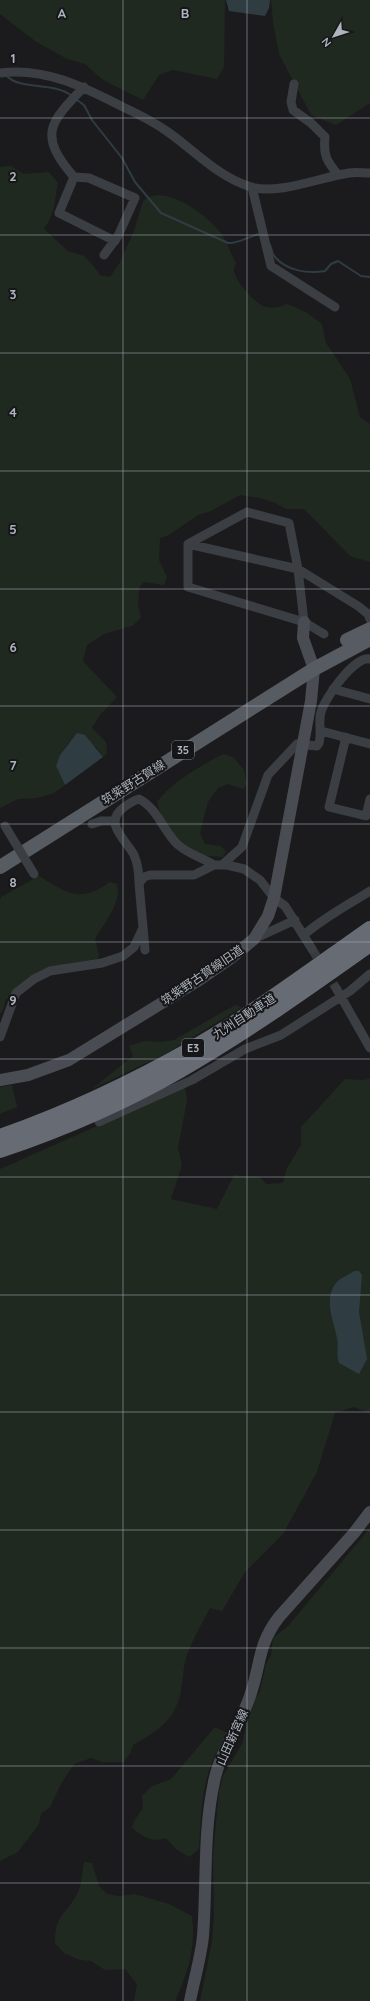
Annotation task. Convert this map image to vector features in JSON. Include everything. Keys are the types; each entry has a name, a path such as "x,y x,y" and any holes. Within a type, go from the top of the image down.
{"highway":[{"name":"九州自動車道","path":"0,1137 29,1127 120,1087 198,1045 245,1016 370,929"},
{"name":"九州自動車道","path":"0,1150 90,1115 180,1070 267,1017 370,944"}],"main road":[{"name":"筑紫野古賀線","path":"0,856 370,629"},
{"name":"筑紫野古賀線","path":"0,867 312,665 370,639"}],"street":[{"path":"3,73 34,72 56,76 84,87 167,131 224,174 252,188 302,185 338,175 350,173 370,173"},
{"path":"294,84 291,102 293,110 311,123 324,137 326,160 338,175"},
{"path":"74,177 51,142 52,128 84,87"},
{"path":"74,177 59,213 115,241"},
{"path":"74,177 89,178 135,198 115,241 104,255"},
{"path":"252,188 271,266 335,307"},
{"path":"188,544 247,512 289,523 298,569 304,622"},
{"path":"188,544 298,569 358,606 368,614 370,619"},
{"path":"188,544 188,587 304,622 324,634"},
{"name":"筑紫野古賀線旧道","path":"0,1080 28,1075 69,1060 196,982 231,958 254,939 268,916 274,898 311,701 312,665 304,638 304,622"},
{"path":"139,883 144,877 150,875 194,875 218,865 242,847 268,775 298,744 302,743 317,746 320,743 321,712 333,689 359,661 370,659"},
{"path":"333,689 370,699"},
{"path":"321,731 370,744"},
{"path":"346,737 329,807 366,816 370,799"},
{"path":"145,950 139,871 135,856 114,825 118,811 131,801 139,799 150,807 166,831 177,844 189,854 218,865 244,869 260,880 274,898 285,906 312,949"},
{"path":"92,824 101,821 114,821"},
{"path":"5,826 34,874"},
{"path":"304,935 320,920 329,918 370,891"},
{"path":"254,939 295,920"},
{"path":"0,1037 16,993 34,979 50,971 102,963 123,956 134,947 143,927"},
{"path":"99,1122 192,1080 245,1049 281,1035 338,992 350,991 370,974"},
{"path":"338,992 370,1048"},
{"name":"山田新宮線","path":"190,2001 203,1937 206,1854 214,1781 223,1756 251,1693 260,1652 269,1630 279,1617 354,1533 370,1512"}],"shaded area":[{"path":"0,0 225,0 224,67 217,79 173,70 159,75 143,100 103,80 85,64 67,59 35,41 0,14"},
{"path":"226,0 270,0 269,8 265,16 229,11"},
{"path":"271,0 370,0 370,103 336,125 311,115 279,54 273,23"},
{"path":"11,166 24,174 49,172 58,183 53,212 44,229 68,251 84,256 100,275 110,277 119,264 134,231 143,201 152,196 162,195 185,203 196,210 221,233 236,263 234,270 241,286 257,302 266,307 272,308 287,304 306,312 322,324 326,343 350,379 360,417 370,424 370,562 350,556 304,509 286,509 275,503 260,498 240,495 211,511 198,515 169,535 160,538 159,560 167,577 164,585 144,582 139,588 138,605 141,618 132,626 104,634 87,645 83,661 117,697 99,716 92,728 106,742 107,753 103,757 96,747 70,741 60,755 56,766 65,785 54,793 37,798 18,799 0,808 0,167"},
{"path":"77,733 85,735 103,757 65,785 56,766 60,755"},
{"path":"223,754 233,757 244,770 247,784 243,789 228,784 218,788 208,802 200,833 205,844 220,846 226,851 223,857 204,856 185,847 178,841 167,827 157,802 178,781"},
{"path":"39,876 73,894 90,893 110,882 117,884 118,891 115,906 95,939 99,955 96,964 33,975 17,998 6,999 2,1013 0,1013 0,900 1,897"},
{"path":"235,1005 242,1007 167,1053 92,1089 133,1056 129,1046 144,1041 161,1042 174,1040"},
{"path":"345,1079 370,1079 370,1413 354,1407 335,1413 317,1472 283,1534 245,1572 222,1611 210,1608 187,1655 184,1665 179,1700 170,1717 158,1729 133,1745 131,1752 124,1762 102,1762 91,1758 74,1764 61,1784 50,1807 41,1814 39,1824 18,1852 0,1861 0,1169 185,1087 187,1100 178,1148 182,1165 171,1199 217,1209 234,1175 260,1177 266,1184 283,1183 286,1170 301,1145 301,1127"},
{"path":"12,1085 17,1107 0,1114 0,1087"},
{"path":"354,1271 359,1271 362,1275 359,1312 367,1359 359,1374 339,1363 338,1341 330,1310 330,1296 336,1283"},
{"path":"370,1528 370,2001 200,2001 212,1941 214,1917 213,1855 219,1792 223,1776 242,1744 251,1707 260,1691 266,1664 271,1655 273,1638 288,1626"},
{"path":"215,1727 227,1733 212,1762 204,1789 199,1849 189,1857 177,1850 166,1838 156,1840 148,1838 132,1828 134,1821 143,1808 142,1796 152,1786 171,1779"},
{"path":"84,1862 92,1863 99,1886 107,1894 119,1896 135,1894 169,1904 192,1916 193,1938 190,1960 184,1980 175,2001 134,2001 137,1984 125,1969 105,1970 91,1961 80,1960 64,1953 55,1943 55,1934 58,1922 72,1903 80,1888"}],"waterway":[{"path":"6,75 19,83 56,89 64,91 72,96"},
{"path":"77,100 84,105 92,120 122,158 135,182 161,213 228,243 236,242 260,234"},
{"path":"269,243 275,257 285,266 305,272 318,272 325,271 331,264 338,261 361,276 370,277"}],"tunnel":[{"path":"312,949 336,988"}]}
